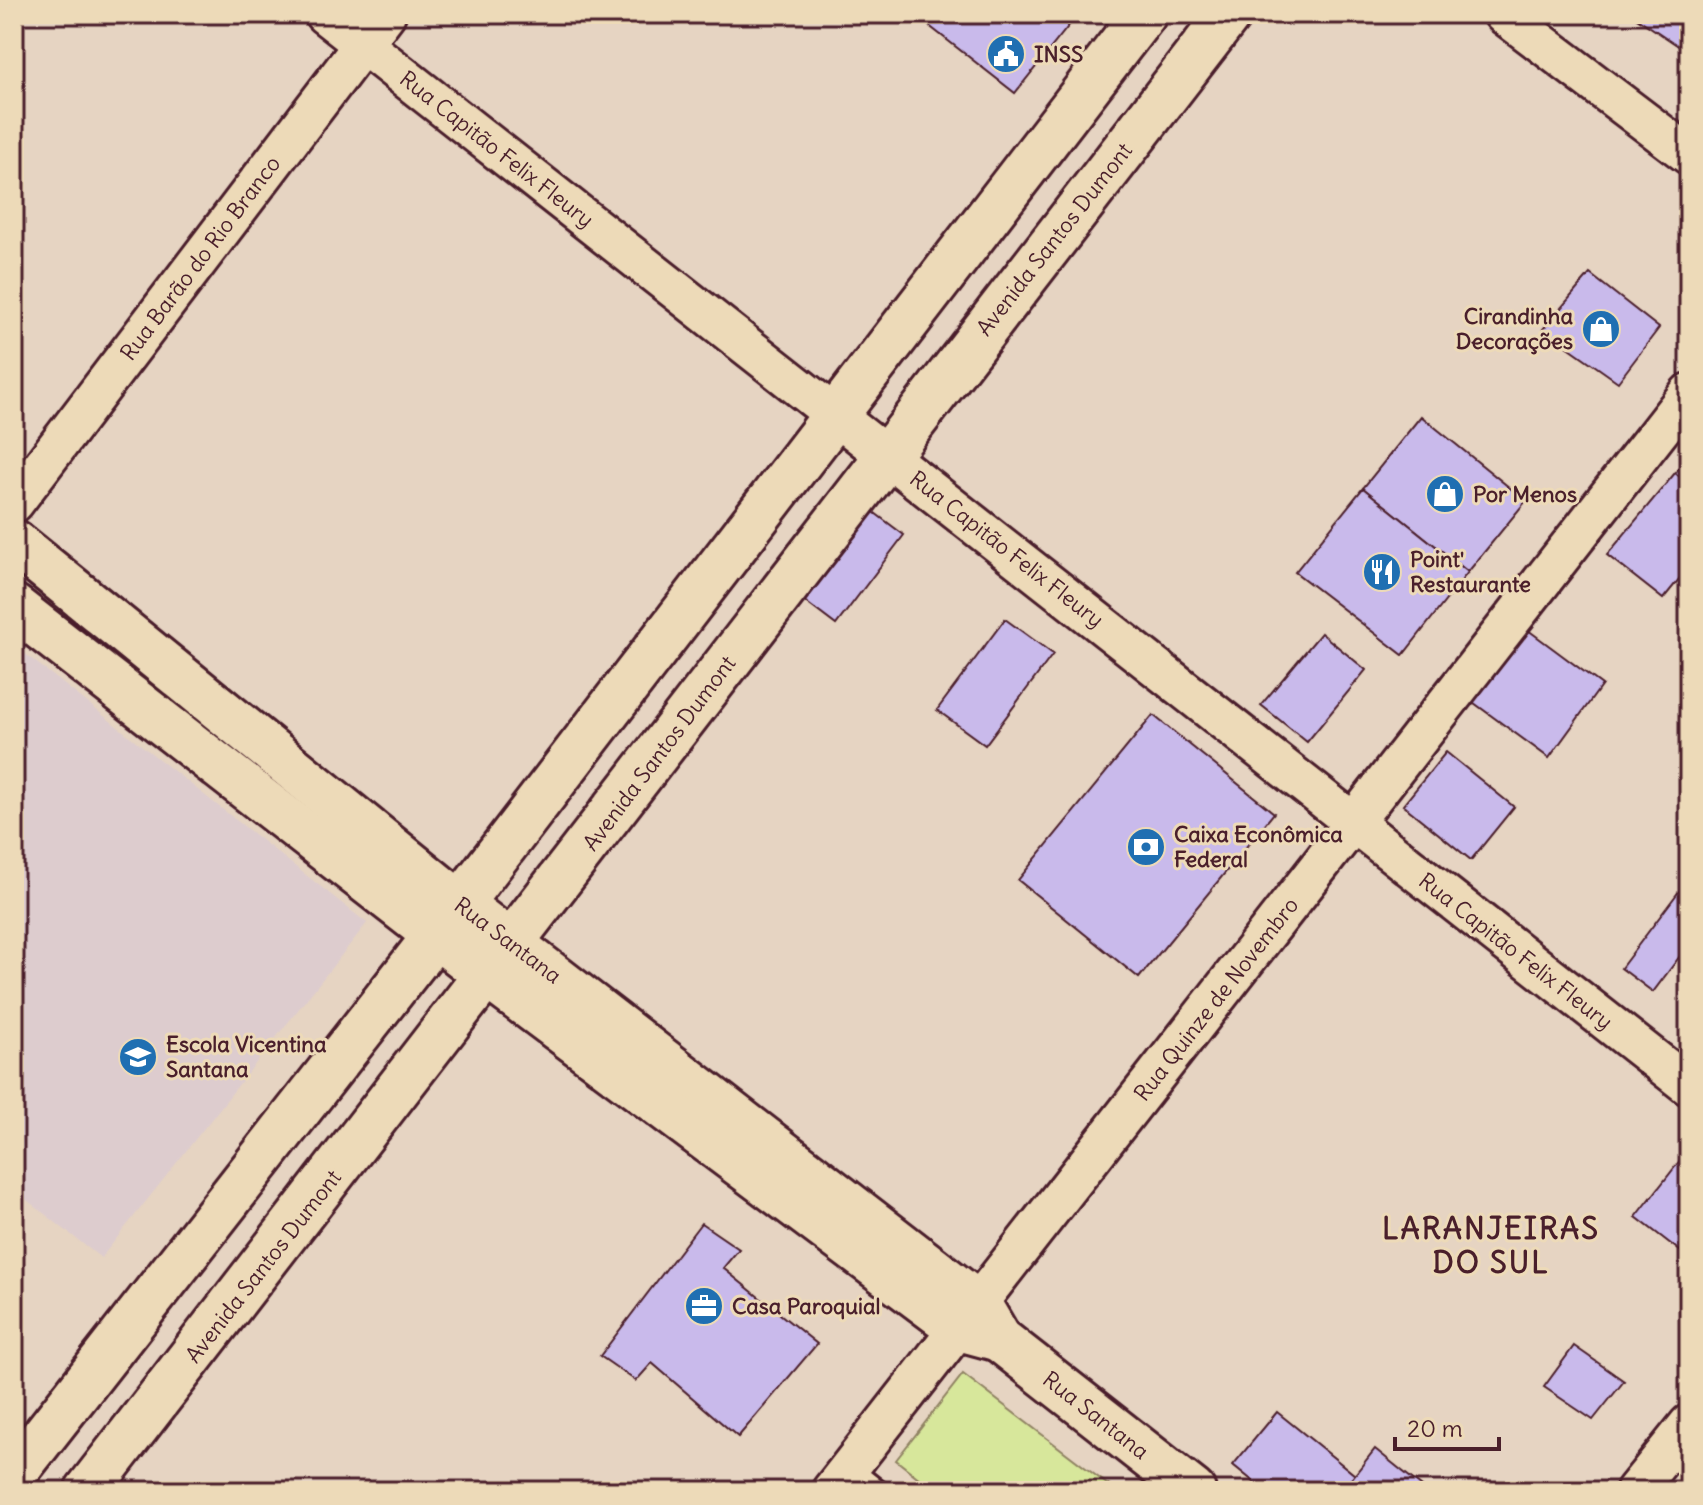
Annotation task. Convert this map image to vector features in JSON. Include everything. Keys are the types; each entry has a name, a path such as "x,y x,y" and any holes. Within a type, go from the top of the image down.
{"main road":[{"path":"14,1474 448,920 1144,14"},
{"name":"Avenida Santos Dumont","path":"87,1491 501,960 887,454 1229,14"},
{"path":"1048,139 1102,178"},
{"name":"Rua Santana","path":"14,542 302,776 448,920"},
{"name":"Rua Santana","path":"14,607 275,809 448,920 1193,1491"},
{"path":"614,702 670,739"},
{"path":"199,752 229,716"},
{"path":"275,809 302,776"},
{"path":"179,1263 237,1299"}],"street":[{"name":"Rua Capitão Felix Fleury","path":"324,14 1689,1086"},
{"name":"Rua Barão do Rio Branco","path":"14,503 386,14"},
{"path":"1503,14 1689,155"},
{"name":"Rua Quinze de Novembro","path":"853,1483 979,1324 1353,823 1689,393"},
{"path":"1635,1491 1689,1424"}],"shaded area":[{"name":"Escola Vicentina Santana","path":"14,645 367,923 101,1258 14,1190"}],"green space":[{"path":"963,1374 1116,1491 935,1491 896,1460"}],"building":[{"name":"INSS","path":"914,14 1078,14 1015,93"},
{"path":"1631,14 1689,14 1689,53"},
{"name":"Cirandinha Decorações","path":"1590,274 1659,328 1618,382 1543,329"},
{"name":"Por Menos","path":"1421,416 1526,501 1468,572 1363,488"},
{"path":"1689,456 1689,484 1675,473"},
{"path":"1675,473 1689,484 1689,567 1663,599 1607,555"},
{"name":"Point' Restaurante","path":"1363,488 1468,572 1403,655 1295,572"},
{"path":"863,504 904,535 836,625 795,594"},
{"path":"1005,619 1053,654 985,745 937,710"},
{"path":"1524,627 1602,685 1549,758 1470,700"},
{"path":"1321,633 1366,670 1307,742 1261,705"},
{"name":"Caixa Econômica Federal","path":"1153,715 1274,813 1139,978 1018,880"},
{"path":"1446,752 1514,807 1471,860 1403,805"},
{"path":"1686,882 1689,944 1653,992 1621,968"},
{"path":"1689,1149 1689,1258 1636,1217"},
{"name":"Casa Paroquial","path":"701,1223 739,1249 723,1268 817,1344 738,1437 652,1363 636,1381 600,1356"},
{"path":"1574,1346 1624,1381 1593,1420 1544,1387"},
{"path":"1277,1412 1355,1475 1342,1491 1265,1491 1233,1465"},
{"path":"1375,1449 1427,1491 1342,1491"}],"place":[{"name":"INSS","path":"1006,54"},
{"name":"Cirandinha Decorações","path":"1601,329"},
{"name":"Por Menos","path":"1445,494"},
{"name":"Point' Restaurante","path":"1382,572"},
{"name":"Caixa Econômica Federal","path":"1146,847"},
{"name":"Escola Vicentina Santana","path":"138,1057"},
{"name":"Casa Paroquial","path":"704,1306"}],"district":[{"name":"LARANJEIRAS DO SUL","path":"1491,1245"}]}
